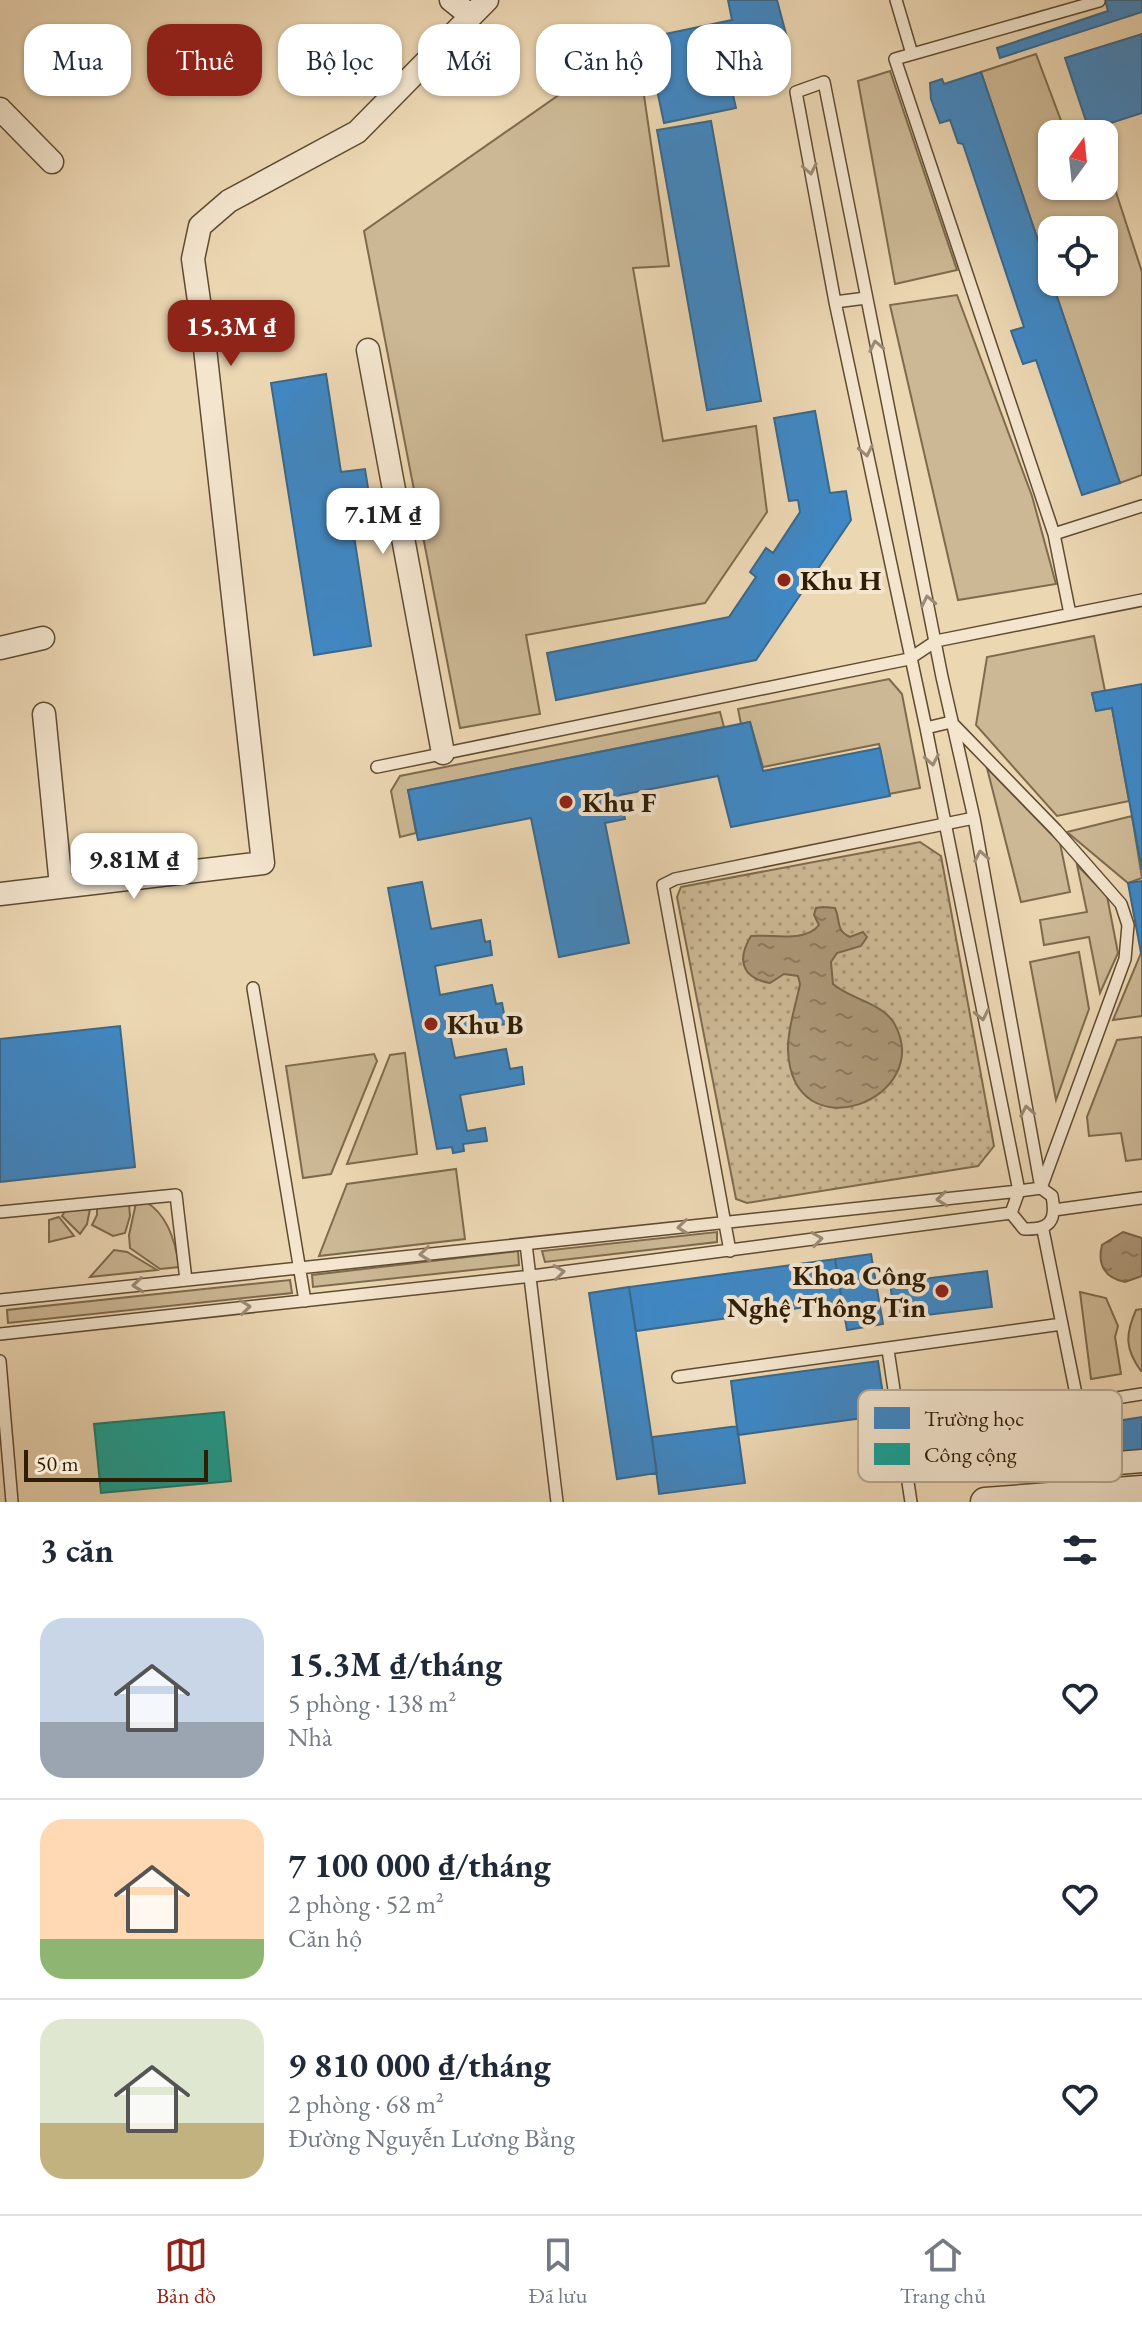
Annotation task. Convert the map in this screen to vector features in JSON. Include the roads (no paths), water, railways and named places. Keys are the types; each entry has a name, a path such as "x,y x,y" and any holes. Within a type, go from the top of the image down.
{"street":[{"path":"0,894 263,863 202,322 195,293 193,259 200,226 229,201 357,132 479,8 451,0"},
{"path":"0,109 52,162"},
{"path":"368,350 443,753"},
{"path":"0,648 43,638"},
{"path":"44,714 61,886"},
{"path":"1122,1463 1142,1461"},
{"path":"985,1502 1094,1497 1142,1490"}],"lane":[{"path":"896,0 912,54"},
{"path":"1070,614 1054,534 895,59 1099,1"},
{"path":"824,82 951,722 974,818 1041,1188 1052,1196 1054,1210 1050,1225 1043,1230 1024,1229 1011,1213 1019,1191 926,728 835,302 796,92 824,82"},
{"path":"835,302 866,298"},
{"path":"1054,534 1142,506"},
{"path":"377,767 909,659 936,641 1142,600"},
{"path":"926,728 951,722"},
{"path":"951,722 1114,895 1121,904 1128,925 1125,959 1041,1188"},
{"path":"730,1251 663,885 675,879 760,860 974,818"},
{"path":"253,988 302,1267 305,1301"},
{"path":"0,1300 1041,1188"},
{"path":"0,1212 176,1195 186,1280"},
{"path":"1054,1210 1142,1198"},
{"path":"0,1334 532,1276 1011,1213"},
{"path":"1043,1230 1075,1390"},
{"path":"526,1244 557,1502"},
{"path":"678,1377 1062,1324"},
{"path":"888,1350 893,1390"},
{"path":"0,1361 5,1474 12,1502"},
{"path":"1122,1397 1142,1394"},
{"path":"908,1482 911,1502"}],"water":[{"path":"816,908 835,908 840,928 845,934 850,937 863,932 867,937 861,946 837,953 831,962 833,984 889,1016 902,1050 896,1074 880,1093 859,1104 835,1108 812,1101 795,1082 788,1042 800,984 798,976 784,974 770,983 753,977 743,960 751,936 806,934 819,925 814,915"},
{"path":"1123,1232 1142,1238 1142,1276 1125,1282 1108,1274 1101,1259 1102,1245"}],"place":[{"name":"Khu H","path":"784,580"},
{"name":"Khu F","path":"566,802"},
{"name":"Khu B","path":"431,1024"},
{"name":"Khoa Công Nghệ Thông Tin","path":"942,1291"}]}
